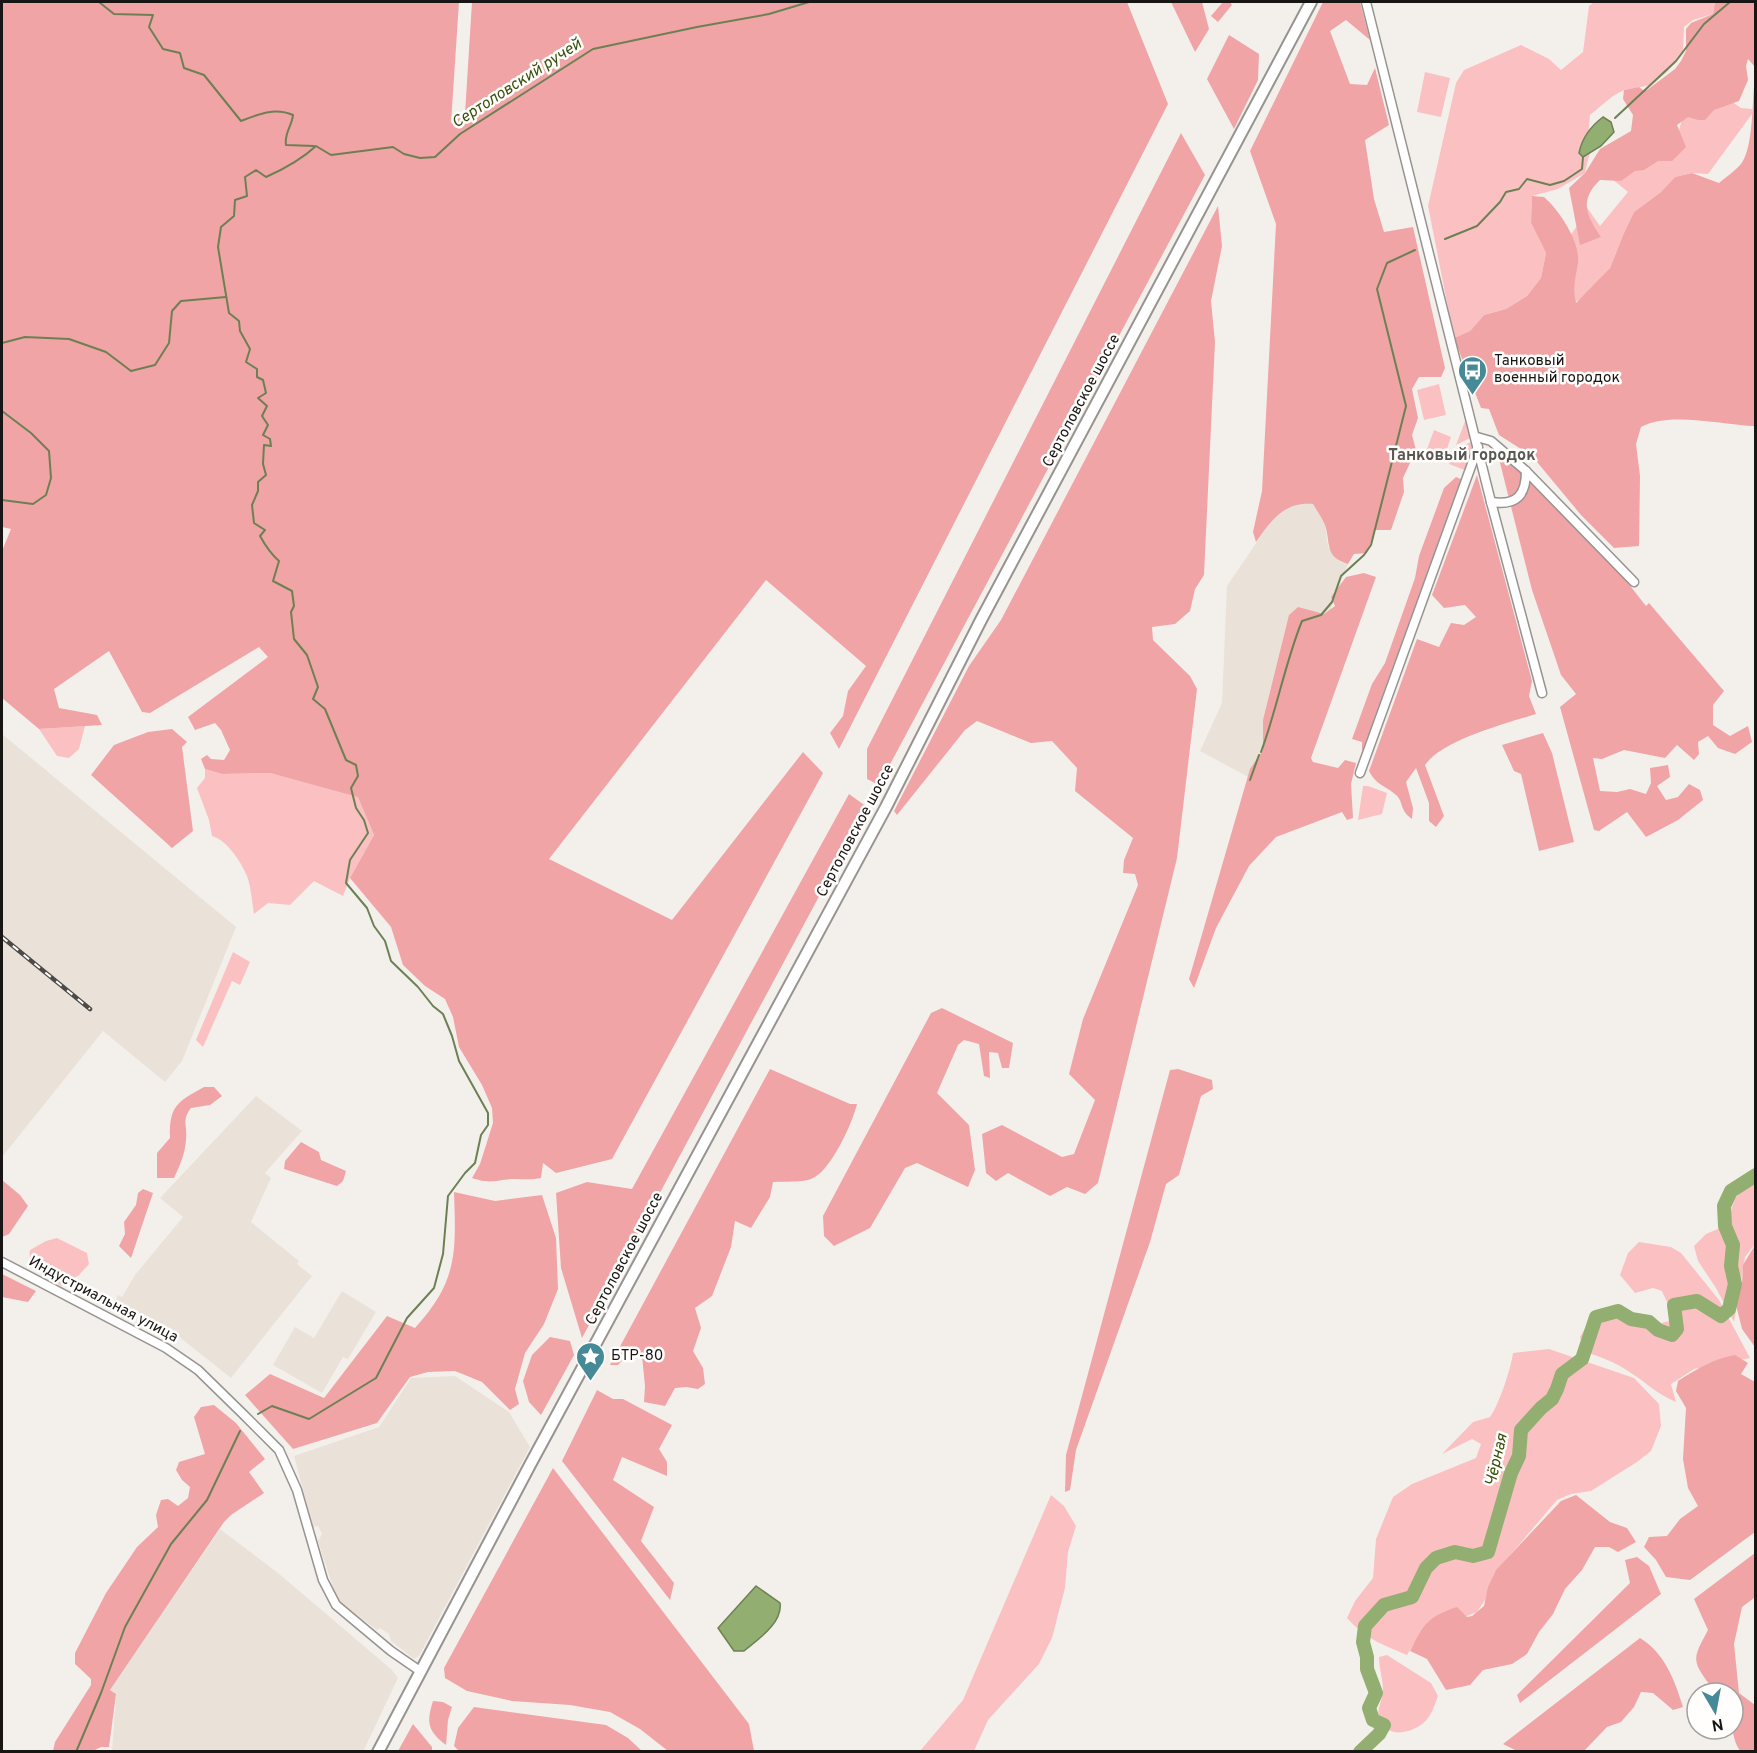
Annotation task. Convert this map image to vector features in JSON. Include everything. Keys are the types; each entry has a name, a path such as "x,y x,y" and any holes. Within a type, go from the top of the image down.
{"main road":[{"name":"Сертоловское шоссе","path":"378,1752 886,807 987,610 1219,179 1311,2"}],"street":[{"path":"1366,2 1478,441 1491,502 1542,693"},
{"path":"1478,441 1491,441 1526,471 1634,582"},
{"path":"1360,773 1478,441"},
{"path":"1491,502 1506,502 1521,495 1525,489 1526,471"},
{"name":"Индустриальная улица","path":"2,1262 166,1348 198,1370 243,1414 279,1450 297,1490 323,1580 336,1605 391,1652 420,1671"}],"shaded area":[{"path":"2,2 459,2 451,123 465,114 472,2 1127,2 1168,104 839,749 830,733 843,716 848,691 866,666 766,580 549,859 672,920 803,752 823,773 612,1159 556,1173 543,1163 541,1178 538,1179 490,1181 472,1178 480,1164 493,1123 492,1108 482,1085 459,1047 453,1017 445,999 425,986 403,965 391,927 350,878 374,835 358,797 270,773 222,774 205,769 201,759 207,755 211,759 224,760 230,750 221,730 215,723 195,730 188,717 268,657 259,647 150,713 142,712 109,651 54,689 59,708 97,715 102,725 39,729 2,698 2,551 11,529 2,527"},
{"path":"1171,2 1202,2 1209,29 1195,52"},
{"path":"1223,2 1230,2 1232,5 1218,22 1211,16"},
{"path":"1323,2 1360,2 1370,40 1346,20 1330,31 1350,84 1367,85 1375,68 1389,125 1365,140 1374,199 1384,232 1413,227 1445,368 1441,377 1419,377 1412,389 1418,418 1412,435 1416,450 1403,478 1404,492 1391,530 1375,530 1367,553 1354,554 1348,564 1340,561 1332,553 1325,525 1313,504 1303,504 1286,509 1273,520 1256,542 1253,532 1262,491 1276,224 1250,151"},
{"path":"1594,2 1715,2 1713,14 1693,20 1684,27 1683,52 1667,72 1651,85 1624,90 1613,96 1590,115 1588,138 1592,143 1585,173 1558,189 1532,196 1531,223 1546,253 1541,278 1527,296 1506,309 1484,315 1470,331 1454,338 1428,206 1456,83 1464,70 1521,45 1549,59 1561,70 1583,52 1589,6"},
{"path":"1715,2 1755,2 1755,67 1748,59 1746,66 1748,80 1739,101 1714,110 1705,120 1688,117 1677,125 1686,147 1672,161 1658,161 1644,170 1635,171 1621,181 1600,180 1589,194 1587,208 1601,237 1580,245 1569,188 1585,173 1600,149 1631,131 1633,115 1623,99 1624,90 1639,87 1647,90 1675,69 1686,51 1686,29 1691,23 1713,14"},
{"path":"1229,35 1259,54 1258,80 1234,129 1207,79"},
{"path":"1425,72 1450,78 1441,117 1417,112"},
{"path":"1755,75 1755,426 1681,419 1652,422 1641,427 1636,444 1640,476 1639,546 1614,548 1581,515 1532,456 1499,435 1489,409 1481,408 1454,338 1470,331 1484,315 1506,309 1527,296 1541,278 1546,253 1531,223 1532,196 1544,197 1550,203 1562,218 1576,245 1578,262 1574,287 1576,303 1610,268 1634,212 1661,192 1675,177 1692,173 1719,183 1733,172 1741,164 1748,146"},
{"path":"1731,101 1741,108 1752,109 1752,114 1708,174 1692,173 1675,177 1661,192 1634,212 1610,268 1581,299 1573,303 1569,237 1586,206 1600,226 1628,192 1601,170 1653,122 1679,130 1686,107"},
{"path":"1603,117 1611,122 1614,132 1601,146 1583,157 1579,153 1585,137"},
{"path":"1181,133 1205,175 879,785 867,779 867,749"},
{"path":"1218,206 1222,246 1211,301 1215,342 1204,575 1195,589 1190,611 1175,624 1152,627 1153,640 1190,676 1197,689 1177,858 1098,1183 1085,1194 1067,1187 1050,1196 1008,1173 996,1181 986,1173 982,1134 1002,1125 1062,1157 1074,1154 1095,1100 1069,1074 1083,1019 1138,885 1135,874 1123,873 1124,860 1133,838 1075,791 1077,768 1052,741 1031,743 977,721 965,730 897,815 894,811 969,666 1001,620"},
{"path":"1439,384 1446,415 1424,420 1417,390"},
{"path":"1467,416 1472,437 1456,445"},
{"path":"1434,430 1451,437 1445,455 1427,449"},
{"path":"1473,441 1475,448 1467,471 1449,464 1455,449"},
{"path":"1496,447 1613,564 1646,606 1649,603 1724,691 1713,705 1713,725 1730,736 1748,726 1752,742 1735,754 1718,748 1708,736 1698,742 1699,754 1694,760 1677,745 1665,758 1624,750 1602,759 1593,758 1600,791 1617,792 1630,789 1646,794 1651,783 1650,768 1668,765 1670,777 1657,786 1666,800 1678,797 1689,784 1700,790 1703,800 1678,820 1646,837 1627,812 1599,831 1594,830 1560,707 1576,694 1561,675 1532,590"},
{"path":"1477,475 1532,681 1529,696 1536,714 1460,740 1433,756 1425,765 1444,816 1436,827 1429,821 1429,803 1416,768 1406,782 1413,808 1412,819 1405,812 1398,798 1378,783 1369,771 1417,639 1439,647 1451,623 1464,625 1476,617 1465,605 1444,608 1432,595"},
{"path":"1456,477 1461,479 1362,752 1362,742 1352,739 1372,684 1385,663 1415,578 1419,556 1444,488"},
{"path":"1301,503 1313,504 1325,524 1328,547 1340,562 1348,564 1326,622 1264,744 1250,778 1200,751 1222,703 1227,586 1269,524 1282,510"},
{"path":"1364,573 1376,577 1311,758 1313,762 1338,768 1345,760 1356,763 1351,784 1353,818 1347,820 1342,812 1276,837 1249,866 1216,928 1194,988 1189,979 1250,769 1263,750 1263,720 1289,615 1298,607 1324,614 1335,606 1331,597 1346,577"},
{"path":"85,726 79,749 69,758 57,756 39,729"},
{"path":"172,729 187,742 182,747 193,831 172,848 91,775 114,745 148,732"},
{"path":"1543,733 1552,753 1574,842 1539,851 1521,774 1514,771 1502,745"},
{"path":"2,734 236,927 182,1061 165,1082 103,1031 2,1157"},
{"path":"205,769 222,774 270,773 358,796 374,835 350,878 343,896 314,881 290,905 268,903 254,914 244,870 228,847 212,836 209,820 197,788 205,778"},
{"path":"1363,786 1387,793 1382,814 1358,820"},
{"path":"849,794 867,807 582,1338 561,1268 556,1193 587,1182 632,1189"},
{"path":"233,952 250,962 240,985 232,981 203,1047 196,1040"},
{"path":"942,1008 1013,1043 1009,1068 1002,1068 998,1053 989,1052 990,1078 984,1076 979,1044 964,1040 958,1045 937,1093 969,1125 975,1170 968,1187 917,1163 905,1168 870,1228 834,1246 824,1236 823,1216 931,1013"},
{"path":"770,1069 850,1104 857,1104 851,1122 840,1146 818,1175 802,1181 773,1182 770,1197 751,1228 735,1221 731,1247 712,1296 695,1308 701,1328 693,1351 703,1368 705,1384 698,1389 675,1388 665,1406 644,1402 642,1356 633,1348 618,1365 610,1365"},
{"path":"1178,1069 1212,1080 1213,1089 1201,1096 1179,1175 1166,1184 1150,1242 1076,1450 1070,1490 1065,1492 1066,1455 1170,1070"},
{"path":"204,1087 214,1087 222,1096 210,1105 191,1108 186,1120 185,1150 174,1178 157,1178 157,1153 170,1138 171,1119 176,1106"},
{"path":"256,1096 302,1131 265,1173 271,1178 251,1222 299,1261 297,1264 312,1276 231,1378 173,1332 130,1310 128,1312 113,1305 118,1295 122,1297 135,1275 183,1217 160,1198"},
{"path":"301,1142 319,1152 321,1160 346,1171 343,1181 337,1186 284,1169 285,1161"},
{"path":"2,1180 20,1195 28,1206 9,1234 2,1237"},
{"path":"1755,1180 1755,1244 1745,1257 1734,1322 1698,1261 1694,1246 1706,1234 1720,1228 1730,1219 1736,1197"},
{"path":"143,1189 153,1193 131,1258 119,1246 125,1234 124,1222 136,1205 138,1193"},
{"path":"454,1192 495,1201 542,1195 556,1238 558,1289 544,1324 525,1353 515,1389 519,1404 510,1410 482,1382 455,1371 428,1372 410,1377 377,1423 293,1449 245,1395 270,1374 324,1398 387,1316 415,1328 440,1295 447,1280 454,1249"},
{"path":"57,1238 87,1253 89,1264 79,1275 61,1286 40,1271 30,1256 30,1250"},
{"path":"1639,1242 1671,1247 1681,1253 1719,1300 1750,1358 1694,1369 1671,1384 1676,1402 1617,1365 1584,1352 1580,1337 1591,1318 1605,1310 1643,1315 1661,1323 1674,1320 1662,1291 1653,1288 1635,1293 1620,1275 1628,1253"},
{"path":"1755,1245 1755,1347 1742,1329 1736,1305 1742,1284 1743,1265"},
{"path":"2,1274 36,1291 28,1302 2,1297"},
{"path":"342,1291 376,1312 348,1359 343,1357 322,1393 273,1365 295,1327 314,1338"},
{"path":"550,1337 570,1341 574,1355 541,1415 529,1402 523,1381 532,1355"},
{"path":"1549,1349 1634,1378 1659,1404 1661,1426 1651,1451 1591,1491 1571,1494 1557,1500 1494,1574 1485,1600 1477,1612 1419,1635 1407,1655 1367,1636 1347,1618 1355,1601 1373,1578 1376,1539 1393,1497 1412,1484 1476,1458 1481,1444 1472,1439 1442,1454 1473,1422 1490,1417 1504,1386 1513,1353"},
{"path":"1735,1355 1748,1363 1741,1374 1755,1382 1755,1532 1690,1580 1666,1577 1656,1560 1644,1547 1649,1537 1667,1536 1680,1519 1698,1506 1688,1488 1683,1459 1686,1408 1676,1391 1678,1381 1712,1362"},
{"path":"455,1376 509,1412 530,1447 419,1656 414,1659 391,1641 389,1634 380,1628 377,1630 337,1600 318,1541 322,1534 318,1526 313,1527 294,1456 379,1427 411,1378"},
{"path":"597,1390 613,1399 623,1399 672,1425 659,1449 667,1462 667,1476 622,1457 613,1480 654,1507 641,1541 674,1583 670,1600 562,1461"},
{"path":"214,1405 236,1423 265,1459 249,1472 264,1493 224,1522 110,1690 116,1694 109,1747 101,1747 93,1751 53,1751 55,1742 91,1685 91,1679 75,1664 75,1653 106,1593 137,1547 158,1527 156,1515 161,1500 168,1499 178,1506 188,1498 190,1487 176,1470 179,1462 205,1454 194,1417 201,1407"},
{"path":"553,1468 749,1724 754,1751 668,1751 640,1729 610,1712 570,1705 512,1701 467,1691 445,1678 444,1668"},
{"path":"1051,1495 1064,1506 1076,1526 1068,1552 1065,1588 1052,1638 1039,1664 988,1720 974,1751 920,1751 963,1700"},
{"path":"1576,1495 1610,1522 1627,1528 1636,1542 1618,1552 1609,1547 1595,1547 1582,1570 1565,1589 1553,1614 1539,1632 1527,1654 1512,1664 1483,1670 1470,1685 1446,1690 1427,1659 1410,1651 1423,1628 1439,1614 1457,1607 1467,1617 1472,1616 1484,1606 1488,1587 1496,1570 1561,1501"},
{"path":"220,1529 278,1573 391,1669 398,1678 363,1752 112,1751 116,1694 110,1690"},
{"path":"1755,1553 1755,1599 1742,1607 1734,1644 1738,1681 1707,1681 1699,1669 1697,1652 1708,1630 1694,1599"},
{"path":"1637,1557 1649,1566 1661,1594 1520,1703 1517,1695 1630,1583 1625,1560"},
{"path":"756,1586 780,1603 780,1610 773,1624 762,1636 744,1651 734,1651 718,1628"},
{"path":"1640,1638 1656,1651 1668,1668 1683,1707 1673,1710 1653,1693 1641,1692 1634,1707 1621,1722 1607,1727 1584,1751 1517,1751 1503,1744"},
{"path":"1387,1655 1431,1683 1438,1696 1428,1718 1410,1731 1388,1730 1379,1718 1378,1712 1383,1690 1379,1657"},
{"path":"1745,1698 1755,1705 1755,1751 1740,1751 1735,1741 1745,1741"},
{"path":"433,1701 443,1702 452,1707 448,1720 446,1745 435,1735 430,1726"},
{"path":"474,1707 606,1725 628,1738 642,1751 459,1751 454,1746 458,1728"},
{"path":"413,1724 432,1747 432,1751 398,1751"}],"waterway":[{"path":"99,2 114,14 153,15 149,27 163,49 180,53 184,68 204,75 241,121 267,112 293,115 286,137 286,145 314,146"},
{"name":"Сертоловский ручей","path":"258,1414 272,1406 309,1419 376,1378 407,1318 434,1288 443,1254 448,1196 475,1163 481,1135 488,1125 488,1113 459,1061 443,1014 391,961 385,941 374,926 367,908 346,883 350,860 368,833 364,820 356,808 351,788 358,776 356,765 346,760 325,709 313,699 318,687 307,655 294,639 291,612 294,606 292,591 273,581 279,561 260,536 265,530 254,523 252,505 258,491 258,482 266,475 263,464 264,445 271,446 270,439 263,435 268,425 262,416 267,406 258,398 266,393 263,380 257,377 257,369 246,362 250,349 240,331 239,321 229,313 218,247 221,227 234,216 235,200 247,196 245,177 256,170 266,177 292,164 316,146 331,155 393,147 404,154 420,158 435,157 460,134 593,49 769,14 809,2"},
{"path":"1615,118 1676,61 1704,24 1730,2"},
{"path":"1445,239 1477,226 1500,202 1506,192 1519,189 1527,179 1550,185 1564,181 1582,169 1583,157"},
{"path":"1261,752 1302,621 1321,615 1332,602 1341,576 1364,555 1371,545 1406,406 1377,289 1387,263 1415,250"},
{"path":"2,343 25,337 69,339 106,352 131,371 155,365 169,343 172,311 181,301 226,297"},
{"path":"2,411 31,433 49,451 51,478 46,495 33,504 2,500"},
{"path":"1250,780 1259,755"},
{"name":"Чёрная","path":"1360,1752 1379,1734 1384,1725 1373,1720 1369,1708 1376,1693 1367,1669 1363,1642 1365,1626 1384,1605 1412,1597 1426,1568 1436,1558 1455,1552 1473,1556 1488,1552 1511,1473 1519,1456 1521,1430 1552,1399 1562,1374 1582,1359 1596,1317 1618,1311 1631,1319 1649,1322 1658,1330 1672,1335 1677,1329 1674,1305 1697,1301 1721,1316 1729,1309 1735,1284 1731,1266 1733,1245 1725,1226 1724,1206 1731,1191 1756,1175"},
{"name":"Сертоловский ручей","path":"76,1752 125,1627 171,1544 207,1500 240,1431"}],"railway":[{"path":"2,937 90,1009"}],"place":[{"name":"Танковый военный городок","path":"1473,396"},
{"name":"БТР-80","path":"590,1382"}],"district":[{"name":"Танковый городок","path":"1462,456"}]}
